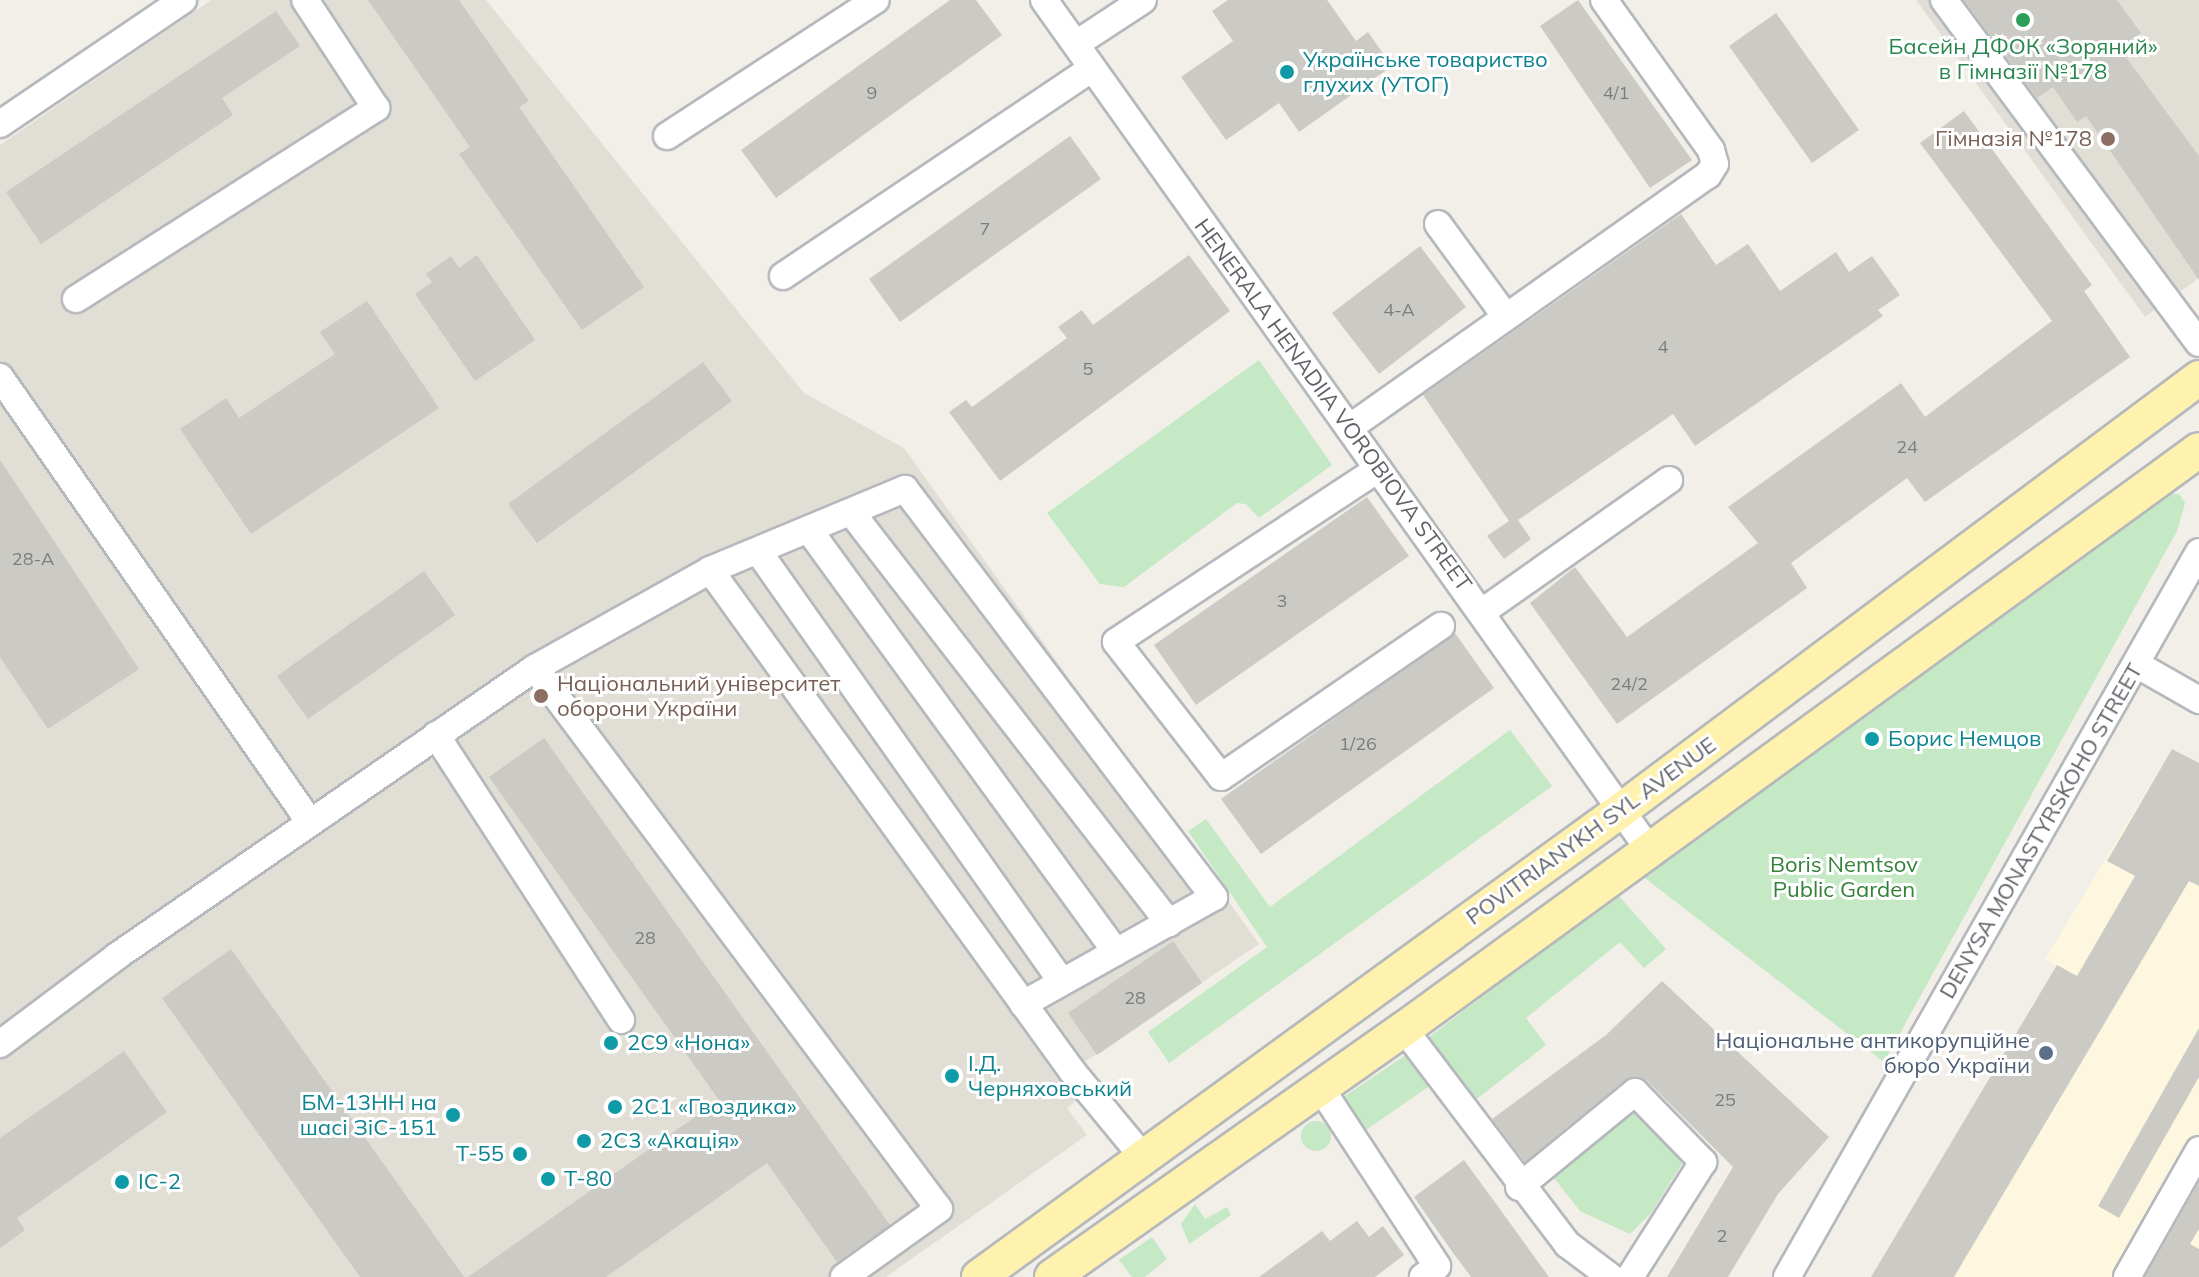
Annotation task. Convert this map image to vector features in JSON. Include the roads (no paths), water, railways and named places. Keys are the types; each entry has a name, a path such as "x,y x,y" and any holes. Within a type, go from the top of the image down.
{"main road":[{"name":"POVITRIANYKH SYL AVENUE","path":"979,1277 1620,811 2199,378"},
{"path":"1052,1277 1404,1029 1648,848 2199,450"}],"street":[{"path":"0,124 183,0"},
{"path":"76,299 376,108 305,0"},
{"path":"667,136 876,0"},
{"name":"HENERALA HENADIIA VOROBIOVA STREET","path":"1044,0 1648,848"},
{"path":"1076,44 1143,0"},
{"path":"1349,428 1708,175 1715,164 1711,150 1604,0"},
{"path":"1944,0 2199,343"},
{"path":"783,276 1092,68"},
{"path":"1438,224 1506,317"},
{"path":"0,377 309,821"},
{"path":"1378,469 1116,642 1221,777 1441,626"},
{"path":"1482,612 1669,480"},
{"path":"0,1044 309,821 535,668 710,570 905,489 1214,897 1023,1004"},
{"path":"851,512 1169,923"},
{"path":"809,530 1116,952"},
{"path":"758,551 1062,982"},
{"name":"DENYSA MONASTYRSKOHO STREET","path":"1787,1277 2199,552"},
{"path":"710,570 1023,1004 1143,1157"},
{"path":"2136,664 2199,700"},
{"path":"535,668 939,1209 844,1277"},
{"path":"436,735 621,1020"},
{"path":"1404,1029 1519,1187 1567,1244 1611,1277"},
{"path":"1320,1087 1437,1266 1423,1277"},
{"path":"1519,1187 1635,1092 1703,1162 1630,1277"},
{"path":"2127,1277 2199,1150"}],"place":[{"name":"Басейн ДФОК «Зоряний» в Гімназії №178","path":"2023,20"},
{"name":"Українське товариство глухих (УТОГ)","path":"1287,72"},
{"name":"Гімназія №178","path":"2108,139"},
{"name":"Національний університет оборони України","path":"541,696"},
{"name":"Борис Немцов","path":"1872,739"},
{"name":"2С9 «Нона»","path":"611,1043"},
{"name":"Національне антикорупційне бюро України","path":"2046,1053"},
{"name":"І.Д. Черняховський","path":"952,1076"},
{"name":"2С1 «Гвоздика»","path":"615,1107"},
{"name":"БМ-13НН на шасі ЗіС-151","path":"453,1115"},
{"name":"2С3 «Акація»","path":"584,1141"},
{"name":"Т-55","path":"520,1154"},
{"name":"Т-80","path":"548,1179"},
{"name":"ІС-2","path":"122,1182"}],"park label":[{"name":"Boris Nemtsov Public Garden","path":"1844,876"}]}
